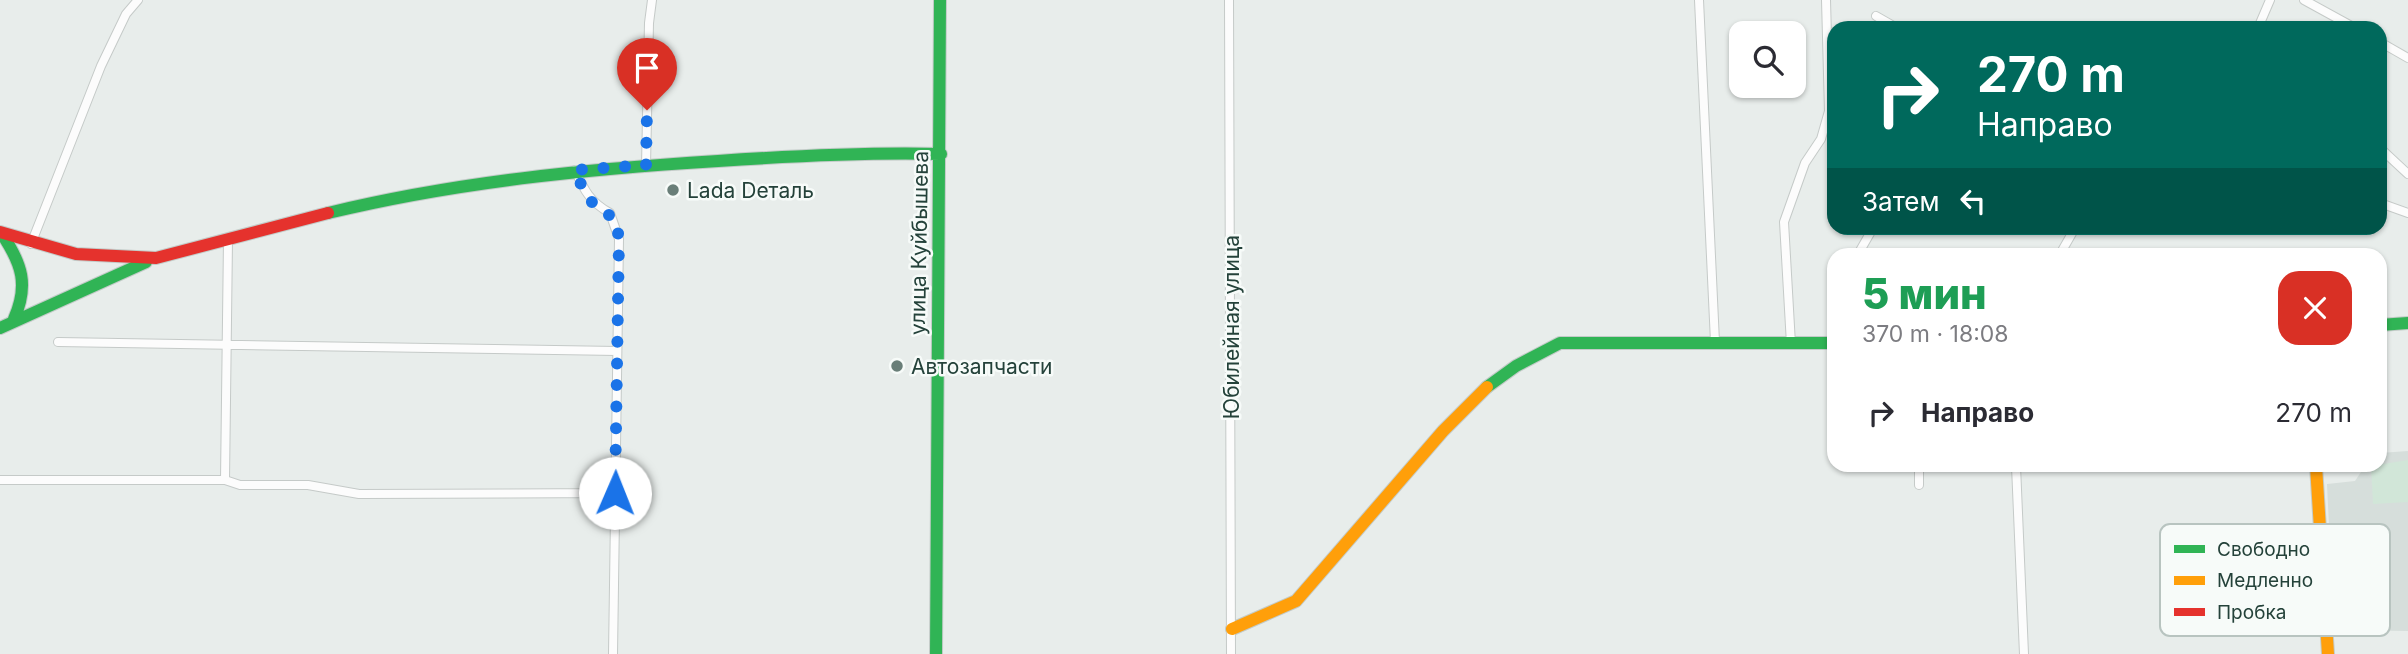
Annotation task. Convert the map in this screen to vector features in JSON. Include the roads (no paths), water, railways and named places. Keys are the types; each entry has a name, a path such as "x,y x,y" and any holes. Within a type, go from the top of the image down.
{"main road":[{"name":"улица Куйбышева","path":"936,654 940,0"},
{"path":"0,328 14,319 156,258 390,199 489,181 575,170 891,152 941,154"},
{"path":"1,233 30,244 96,259 156,258"},
{"path":"1,233 17,256 25,283 24,299 14,319"},
{"path":"2387,324 2408,323"},
{"path":"1232,629 1296,601 1443,431 1485,389 1516,366 1560,343 1827,343"},
{"path":"2316,472 2320,524"},
{"path":"2327,636 2328,654"}],"street":[{"path":"126,14 127,0"},
{"path":"30,244 102,66 126,14 138,0"},
{"path":"646,165 649,23 652,0"},
{"name":"Юбилейная улица","path":"1229,0 1231,654"},
{"path":"1699,0 1715,342"},
{"path":"1826,0 1827,37"},
{"path":"2261,21 2270,0"},
{"path":"2304,0 2342,21"},
{"path":"1876,16 1885,21"},
{"path":"2387,46 2408,58"},
{"path":"1791,344 1784,222 1805,163 1821,139 1827,118"},
{"path":"2387,154 2408,174"},
{"path":"575,170 587,195 595,205 610,213 617,226 614,654"},
{"path":"2387,206 2408,213"},
{"path":"225,480 228,240"},
{"path":"58,342 617,351"},
{"path":"1919,472 1919,485"},
{"path":"2016,472 2024,654"},
{"path":"0,480 225,480 240,485 308,485 359,494 615,493"}],"place":[{"name":"Lada Dеталь","path":"673,190"},
{"name":"Автозапчасти","path":"897,366"}]}
